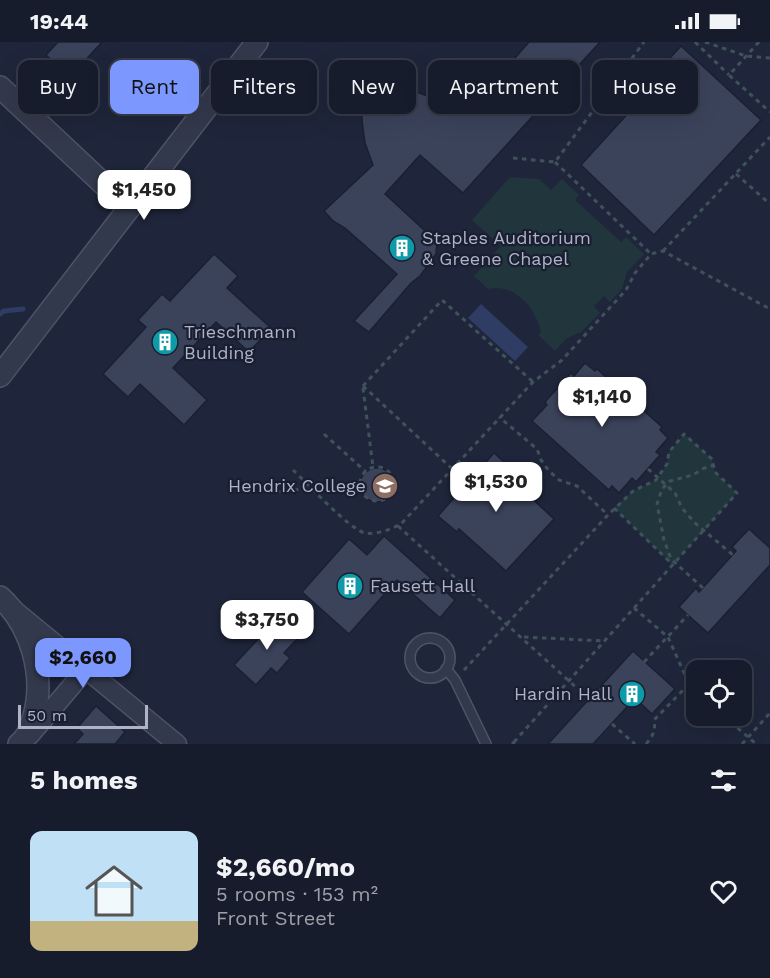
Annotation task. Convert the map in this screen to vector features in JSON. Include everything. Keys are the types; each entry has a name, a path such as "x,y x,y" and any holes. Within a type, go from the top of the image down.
{"street":[{"path":"0,376 257,42"},
{"path":"0,87 129,208"},
{"path":"5,602 177,744"},
{"path":"5,602 30,645 37,668 38,698 23,741"},
{"path":"23,741 87,668"}],"lane":[{"path":"427,638 439,640 450,656 446,669 435,677 422,676 410,662 412,649 427,638"},
{"path":"446,669 455,680 486,744"}],"path":[{"path":"555,162 644,42"},
{"path":"694,42 770,112"},
{"path":"705,42 746,56 770,58"},
{"path":"729,75 759,42"},
{"path":"293,470 342,517 365,533 385,531 401,524 533,382 562,360 627,290 632,277 651,254 663,251 770,137"},
{"path":"513,158 555,162 651,254"},
{"path":"736,174 770,204"},
{"path":"663,251 770,309"},
{"path":"363,386 442,300 533,382"},
{"path":"363,386 374,467"},
{"path":"363,386 462,478"},
{"path":"500,417 537,449 544,465 559,480 577,486 608,514"},
{"path":"324,434 366,472"},
{"path":"455,680 614,508 633,491 658,478 667,464 669,452 684,434 712,459 715,472 738,493 514,743"},
{"path":"674,564 665,544 658,510 659,498 666,485 675,478 693,475 714,465"},
{"path":"374,467 383,469 392,476 394,481 393,492 385,500 374,501 365,496 360,485 360,480 366,472 374,467"},
{"path":"648,469 678,497 682,508 690,517 733,555"},
{"path":"276,492 360,485"},
{"path":"614,508 703,588"},
{"path":"398,526 589,699"},
{"path":"634,608 668,637 686,677"},
{"path":"644,662 688,615"},
{"path":"522,637 604,641"},
{"path":"646,744 656,728 654,720 686,687"},
{"path":"742,744 770,713"},
{"path":"612,724 635,744"},
{"path":"735,726 756,744"}],"shaded area":[{"path":"510,177 539,179 551,190 562,179 579,195 575,200 621,242 626,237 644,254 627,272 622,289 610,302 604,296 594,306 600,313 581,332 567,338 555,351 538,335 541,332 538,323 523,299 507,290 488,289 474,276 501,246 472,220"},
{"path":"684,434 712,459 715,472 737,493 673,565 614,508 633,491 656,480 667,464 669,452"}],"water":[{"path":"481,304 528,347 515,361 468,318"}],"building":[{"path":"58,42 102,42 86,60 51,60 46,55"},
{"path":"529,42 600,42 580,64 580,60 515,60"},
{"path":"681,46 696,60 668,60"},
{"path":"698,62 761,120 654,235 581,165 627,114 698,114"},
{"path":"416,92 428,96 428,114 535,114 463,193 420,155 385,194 437,242 436,254 420,276 411,283 369,332 354,321 397,274 324,211 373,165 365,143 362,114 416,114"},
{"name":"Trieschmann Building","path":"214,254 238,276 227,288 271,328 249,352 216,322 173,368 207,400 184,425 140,384 128,397 103,374 146,327 138,320 162,294 170,301"},
{"path":"585,363 595,371 597,369 662,427 660,430 668,438 656,452 660,455 636,482 632,478 619,493 612,486 609,490 532,421 547,405 545,402 571,373 574,376"},
{"path":"494,453 513,470 508,476 554,519 506,571 459,529 457,532 438,516 461,490 456,485 468,472 473,476"},
{"path":"377,468 389,473 394,485 389,497 377,502 365,497 360,485 365,473"},
{"path":"749,529 770,548 770,565 708,633 679,607 696,588 699,592 736,551 732,547"},
{"name":"Fausett Hall","path":"384,536 455,600 440,618 397,580 349,634 302,592 349,539 367,555"},
{"path":"267,620 273,626 278,620 298,638 284,653 290,658 277,673 271,668 256,685 234,665 258,639 253,635"},
{"name":"Hardin Hall","path":"633,651 675,689 652,714 635,698 593,744 548,744"},
{"path":"96,706 125,732 115,744 74,744 83,734 77,728"}],"waterway":[{"path":"0,314 4,311 23,309"}],"place":[{"name":"Staples Auditorium & Greene Chapel","path":"402,248"},
{"name":"Trieschmann Building","path":"165,342"},
{"name":"Hendrix College","path":"385,486"},
{"name":"Fausett Hall","path":"350,586"},
{"name":"Hardin Hall","path":"632,694"}]}
